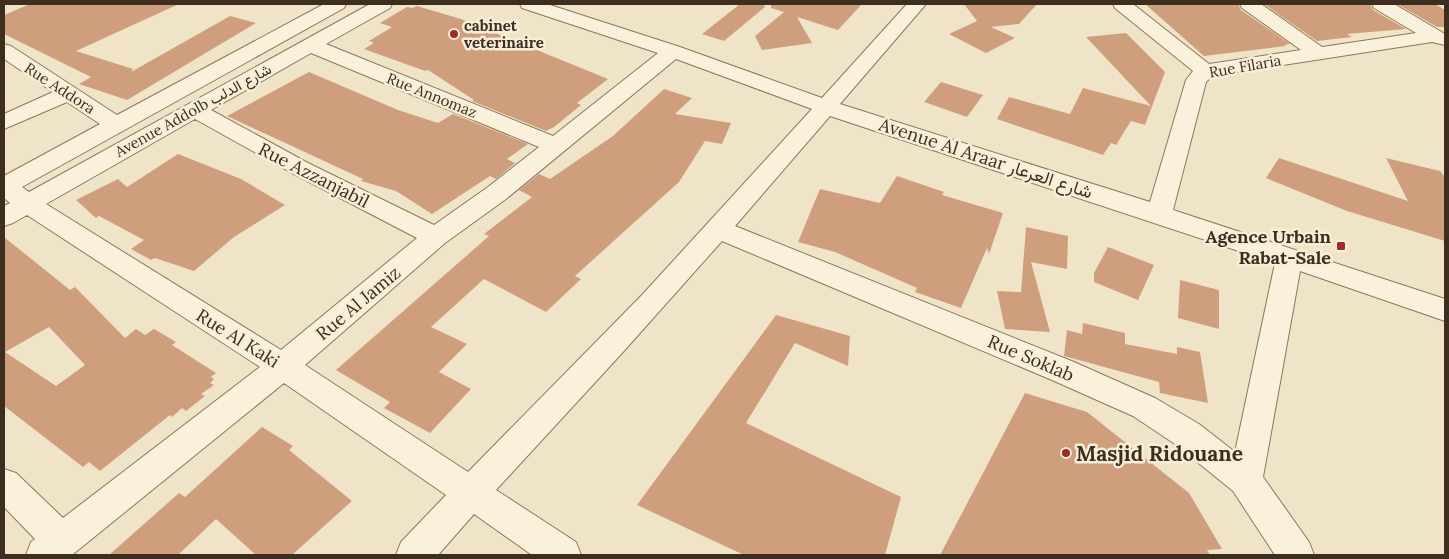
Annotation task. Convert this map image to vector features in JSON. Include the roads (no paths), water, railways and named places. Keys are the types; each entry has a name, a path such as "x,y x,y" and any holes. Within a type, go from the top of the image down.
{"street":[{"name":"Avenue Addolb شارع الدلب","path":"4,186 337,4"},
{"name":"Avenue Addolb شارع الدلب","path":"15,210 383,4"},
{"name":"Avenue Al Araar شارع العرعار","path":"529,4 673,51 826,107 1159,214 1445,310"},
{"path":"414,555 470,493 613,344 718,229 917,4"},
{"path":"1122,4 1205,71"},
{"path":"1250,4 1318,54"},
{"path":"1381,4 1440,39"},
{"name":"Rue Filaria","path":"1159,214 1196,80 1205,71 1318,54 1440,39"},
{"name":"Rue Annomaz","path":"310,45 554,145"},
{"name":"Rue Addora","path":"4,50 117,125"},
{"name":"Rue Al Jamiz","path":"53,548 283,366 436,237 497,193 554,145 673,51"},
{"path":"4,122 68,92"},
{"name":"Rue Azzanjabil","path":"194,110 300,168 436,237"},
{"name":"Rue Al Kaki","path":"4,186 15,210 283,366 563,555"},
{"name":"Rue Soklab","path":"718,229 1063,371 1144,407 1187,434 1245,480 1296,555"},
{"path":"1245,480 1255,439 1274,328 1289,259"},
{"path":"4,484 53,548"}],"place":[{"name":"cabinet veterinaire","path":"454,34"},
{"name":"Agence Urbain Rabat-Sale","path":"1341,246"},
{"name":"Masjid Ridouane","path":"1066,453"}]}
